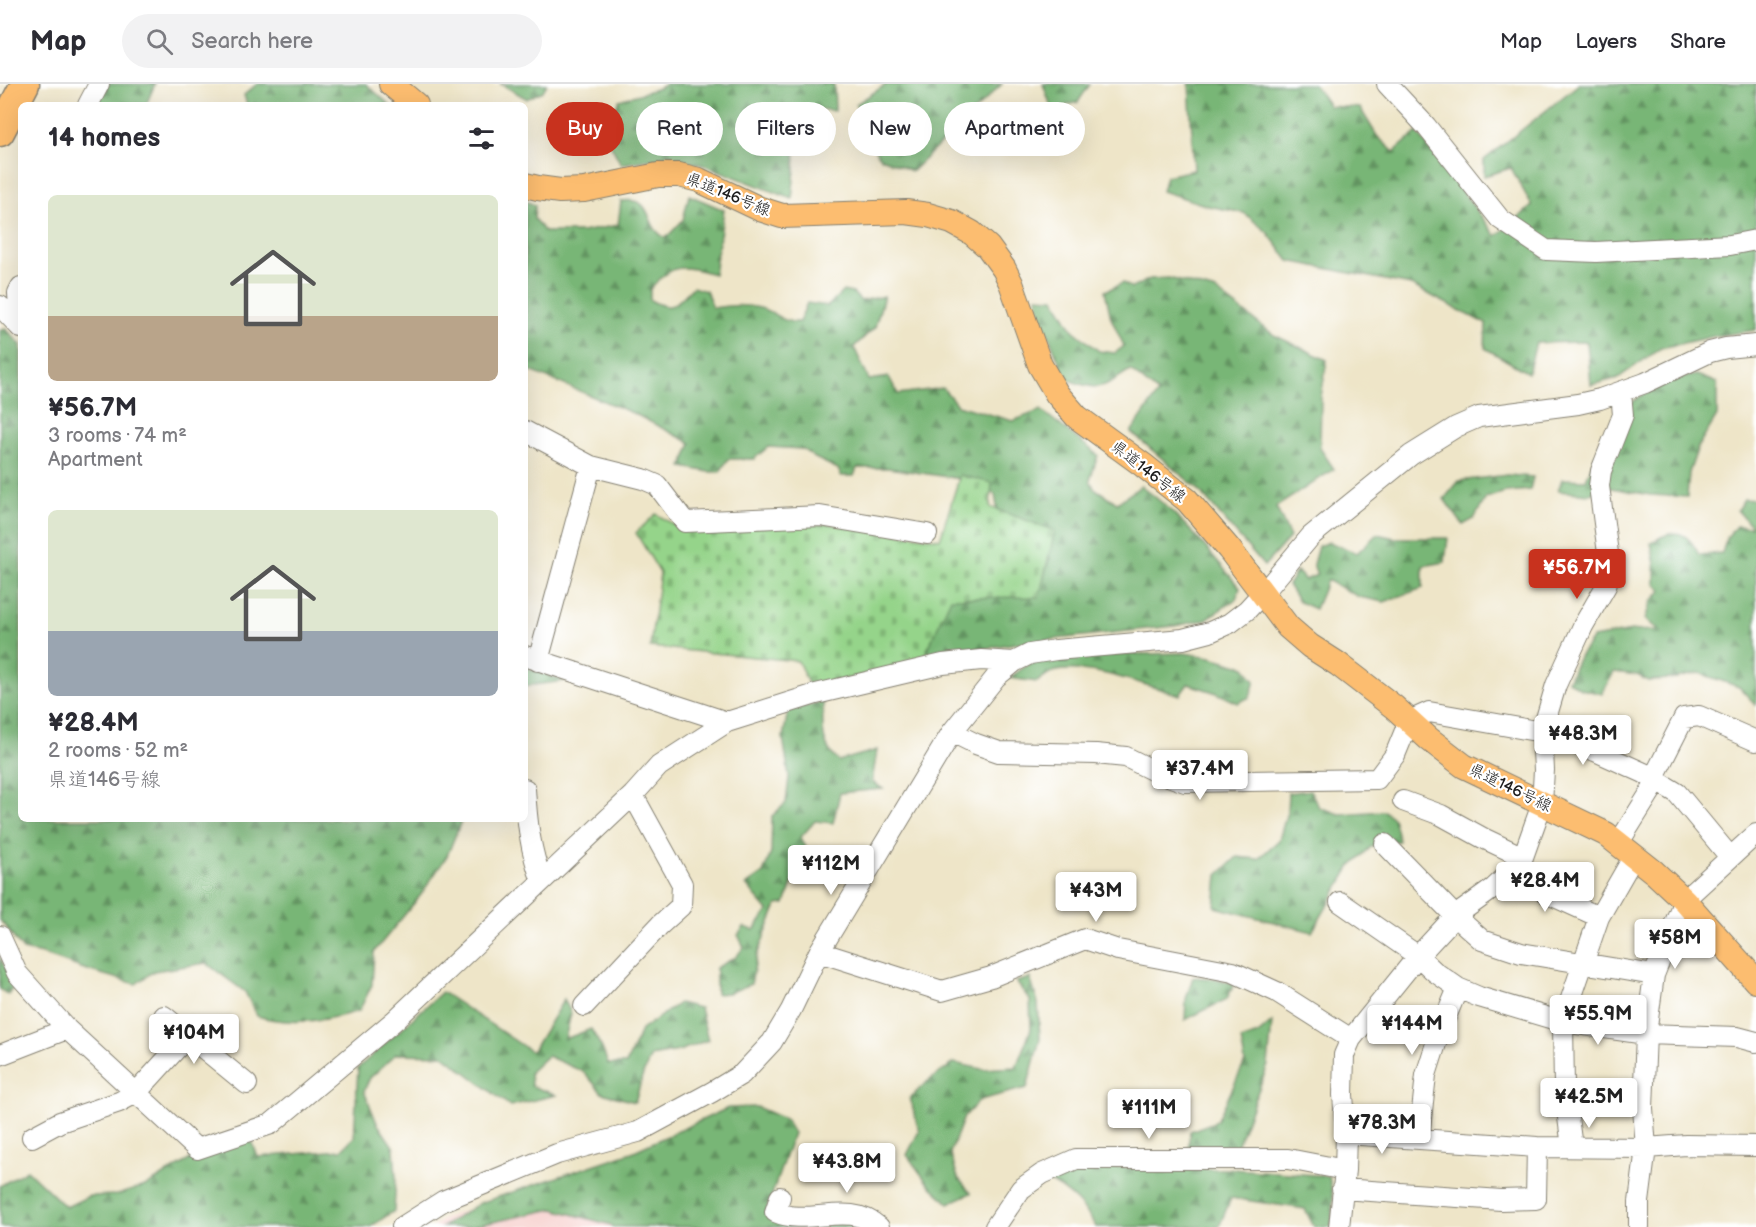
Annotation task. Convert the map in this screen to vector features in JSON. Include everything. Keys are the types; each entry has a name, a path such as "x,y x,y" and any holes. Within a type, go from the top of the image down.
{"highway":[{"path":"0,132 25,84"}],"main road":[{"path":"391,84 412,102"},
{"name":"県道146号線","path":"528,186 560,191 584,190 658,175 679,175 699,180 760,209 782,216 906,212 952,222 972,233 988,247 1004,268 1040,365 1057,394 1077,417 1187,500 1229,549 1288,627 1409,720 1464,766 1606,834 1654,872 1684,900 1756,981"}],"street":[{"path":"90,102 99,84"},
{"path":"1388,84 1426,126 1500,219 1546,250 1596,252 1730,245 1756,240"},
{"path":"0,306 18,325"},
{"path":"402,1227 443,1201 557,1154 638,1132 742,1074 772,1042 791,1010 819,952 952,732 996,677 1014,662 1030,654 1056,650 1183,639 1230,623 1262,594 1311,536 1411,455 1456,427 1479,417 1578,404 1621,392 1710,352 1756,345"},
{"path":"1339,1227 1346,1134 1343,1095 1344,1055 1351,1039 1418,956 1455,916 1494,888 1519,863 1542,804 1544,770 1542,732 1559,677 1583,626 1606,586 1610,568 1599,486 1601,471 1623,416 1621,392"},
{"path":"528,433 591,466 643,479 657,485 685,522 820,516 927,534"},
{"path":"591,466 531,659 727,722"},
{"path":"0,936 17,973 67,1029 197,1149 271,1125 394,1021 633,795 659,766 727,722 816,694 943,664 981,660 1014,662"},
{"path":"952,732 999,752 1096,754 1126,758 1185,782 1367,780 1377,779 1395,755 1409,720 1429,712 1542,732 1595,751 1677,793 1730,857"},
{"path":"1572,1147 1564,1088 1563,1022 1599,917 1653,788 1653,779 1684,718 1699,716 1756,741"},
{"path":"584,1006 660,925 681,906 682,884 633,795"},
{"path":"1403,801 1442,815 1483,838 1519,863 1546,893 1599,917"},
{"path":"527,822 531,846 542,881"},
{"path":"1639,1227 1639,1202 1646,1149 1642,1108 1646,1034 1654,975 1684,900 1756,834"},
{"path":"1385,844 1455,916 1482,940 1521,953 1654,975"},
{"path":"1340,902 1418,956 1435,972 1458,988 1479,997 1563,1022 1646,1034 1737,1037 1756,1042"},
{"path":"819,952 942,991 991,977 1085,939 1118,950 1233,972 1277,992 1351,1039"},
{"path":"1419,1138 1426,1075 1440,1031 1458,988"},
{"path":"164,1016 248,1084"},
{"path":"0,1055 67,1029"},
{"path":"32,1137 60,1122 119,1102 136,1093 188,1036"},
{"path":"1346,1134 1537,1147 1646,1149 1686,1145 1756,1146"},
{"path":"995,1227 1021,1189 1042,1174 1076,1159 1288,1159 1343,1179 1442,1197 1501,1200 1536,1199 1537,1147"},
{"path":"780,1197 775,1212 787,1217 847,1213 869,1219 879,1227"}],"shaded area":[{"path":"538,1185 636,1227 432,1227 448,1217"}],"green space":[{"path":"106,84 155,84 147,102 97,102"},
{"path":"257,84 366,84 387,102 246,102 244,95"},
{"path":"501,84 547,84 543,91 527,99"},
{"path":"666,84 834,84 835,102 735,102 735,156 795,156 792,199 707,166 677,159 621,164 617,156 624,156 624,102 618,102 619,100"},
{"path":"887,84 1002,84 983,102 944,102 944,140 932,152 932,102 859,102"},
{"path":"1043,84 1090,84 1078,102 1049,102"},
{"path":"1189,84 1314,84 1329,106 1360,108 1377,136 1394,152 1417,132 1496,236 1532,206 1511,168 1484,176 1484,160 1579,84 1756,84 1756,330 1661,348 1618,378 1591,385 1587,342 1536,343 1528,373 1485,348 1486,324 1411,285 1289,261 1267,232 1244,213 1208,206 1162,191 1166,176 1194,170"},
{"path":"879,156 928,156 912,171"},
{"path":"689,195 724,210 714,274 686,268 672,270 650,289 650,300 664,306 674,305 693,287 706,291 713,308 736,305 754,307 788,321 799,322 807,303 828,306 843,291 853,293 861,301 884,296 875,327 854,347 869,380 889,377 898,394 943,388 957,405 1013,421 1041,410 1098,455 1090,480 1094,488 1117,503 1141,486 1194,534 1240,588 1236,599 1205,620 1174,626 1010,644 928,658 930,604 963,588 974,597 1042,582 1049,559 1041,531 998,513 995,495 981,482 888,468 857,468 854,476 841,476 838,469 802,449 768,447 754,459 728,459 720,472 682,467 691,443 635,414 528,370 528,202 535,205 534,219 545,232 582,232 618,225 621,201 640,203 654,227 666,238 683,220"},
{"path":"1169,278 1216,291 1274,335 1327,360 1321,397 1320,448 1334,469 1276,507 1290,537 1264,566 1198,489 1131,432 1158,393 1130,370 1106,385 1094,387 1066,379 1040,314 1037,297 1054,298 1073,330 1099,351 1115,353 1124,346 1111,318 1105,291 1123,283 1132,288 1150,279"},
{"path":"6,329 18,342 18,822 461,822 447,856 420,896 374,952 372,985 359,1011 308,1021 282,1021 257,1016 245,992 206,963 154,971 136,984 23,950 0,920 0,330"},
{"path":"1697,375 1717,383 1717,416 1698,447 1689,473 1687,497 1650,495 1606,487 1590,494 1558,491 1562,479 1586,480 1595,456 1611,452 1624,418 1634,401 1660,386"},
{"path":"960,475 992,483 990,507 1055,531 1039,597 951,598 922,661 810,688 798,661 650,647 660,573 636,533 656,514 681,529 829,524 940,539"},
{"path":"1507,475 1533,477 1530,490 1506,492 1486,498 1474,519 1463,525 1444,499 1459,481"},
{"path":"1744,499 1756,500 1756,705 1739,687 1699,673 1648,681 1637,675 1614,672 1602,694 1581,689 1568,681 1579,657 1593,638 1632,631 1658,630 1645,619 1651,602 1662,590 1655,584 1655,564 1651,543 1673,533 1690,540 1699,555 1722,553 1727,537 1736,526 1752,527 1737,510"},
{"path":"1377,534 1395,538 1448,538 1445,562 1423,566 1423,588 1384,602 1359,597 1327,580 1315,609 1299,602 1288,585 1297,571 1305,580 1317,575 1313,564 1318,546 1329,542 1357,553"},
{"path":"1184,653 1211,657 1245,667 1255,681 1250,697 1238,703 1217,693 1188,684 1180,695 1116,676 1082,670 1053,672 1037,682 1009,678 1032,662 1061,656"},
{"path":"528,668 565,681 528,686"},
{"path":"823,701 823,726 828,748 839,761 877,750 872,782 883,789 840,793 833,823 815,821 801,837 807,850 796,872 785,904 777,905 757,955 751,984 729,993 716,994 716,968 736,957 744,947 738,935 744,927 754,930 768,911 746,885 763,873 771,853 772,816 786,803 789,777 783,737 788,711"},
{"path":"1310,790 1319,807 1339,814 1384,811 1393,818 1399,841 1371,847 1351,866 1312,932 1215,907 1218,875 1237,857 1258,859 1279,840 1287,812 1288,793"},
{"path":"0,957 14,986 8,995 0,989"},
{"path":"1193,977 1217,979 1234,984 1227,999 1185,1020 1186,999"},
{"path":"1030,978 1038,1003 1040,1039 1027,1088 980,1100 964,1117 950,1153 958,1178 971,1193 949,1203 929,1185 907,1155 919,1131 910,1098 927,1082 954,1063 982,1069 1016,1067 1031,1029 1030,1000 1016,982"},
{"path":"442,992 532,1052 564,999 571,1013 565,1039 591,1029 608,1064 626,1064 641,1030 679,1003 700,1008 708,1040 679,1051 651,1056 635,1102 602,1093 584,1072 547,1056 530,1072 531,1086 556,1095 510,1106 443,1055 396,1054 370,1078 364,1091 377,1123 394,1148 396,1178 394,1211 370,1227 0,1227 0,1186 27,1170 66,1207 89,1196 117,1195 148,1185 194,1157 252,1141 258,1157 341,1150 354,1137 358,1068"},
{"path":"1272,1022 1268,1065 1237,1146 1188,1151 1190,1131 1217,1121 1245,1062 1241,1040 1258,1034"},
{"path":"757,1107 787,1120 793,1133 765,1215 782,1221 853,1221 863,1227 613,1227 553,1209 470,1227 442,1227 480,1203 632,1152 728,1108"},
{"path":"1077,1167 1232,1169 1329,1176 1333,1199 1331,1227 1314,1227 1305,1209 1231,1198 1219,1227 1096,1227 1075,1200 1049,1181"}]}
